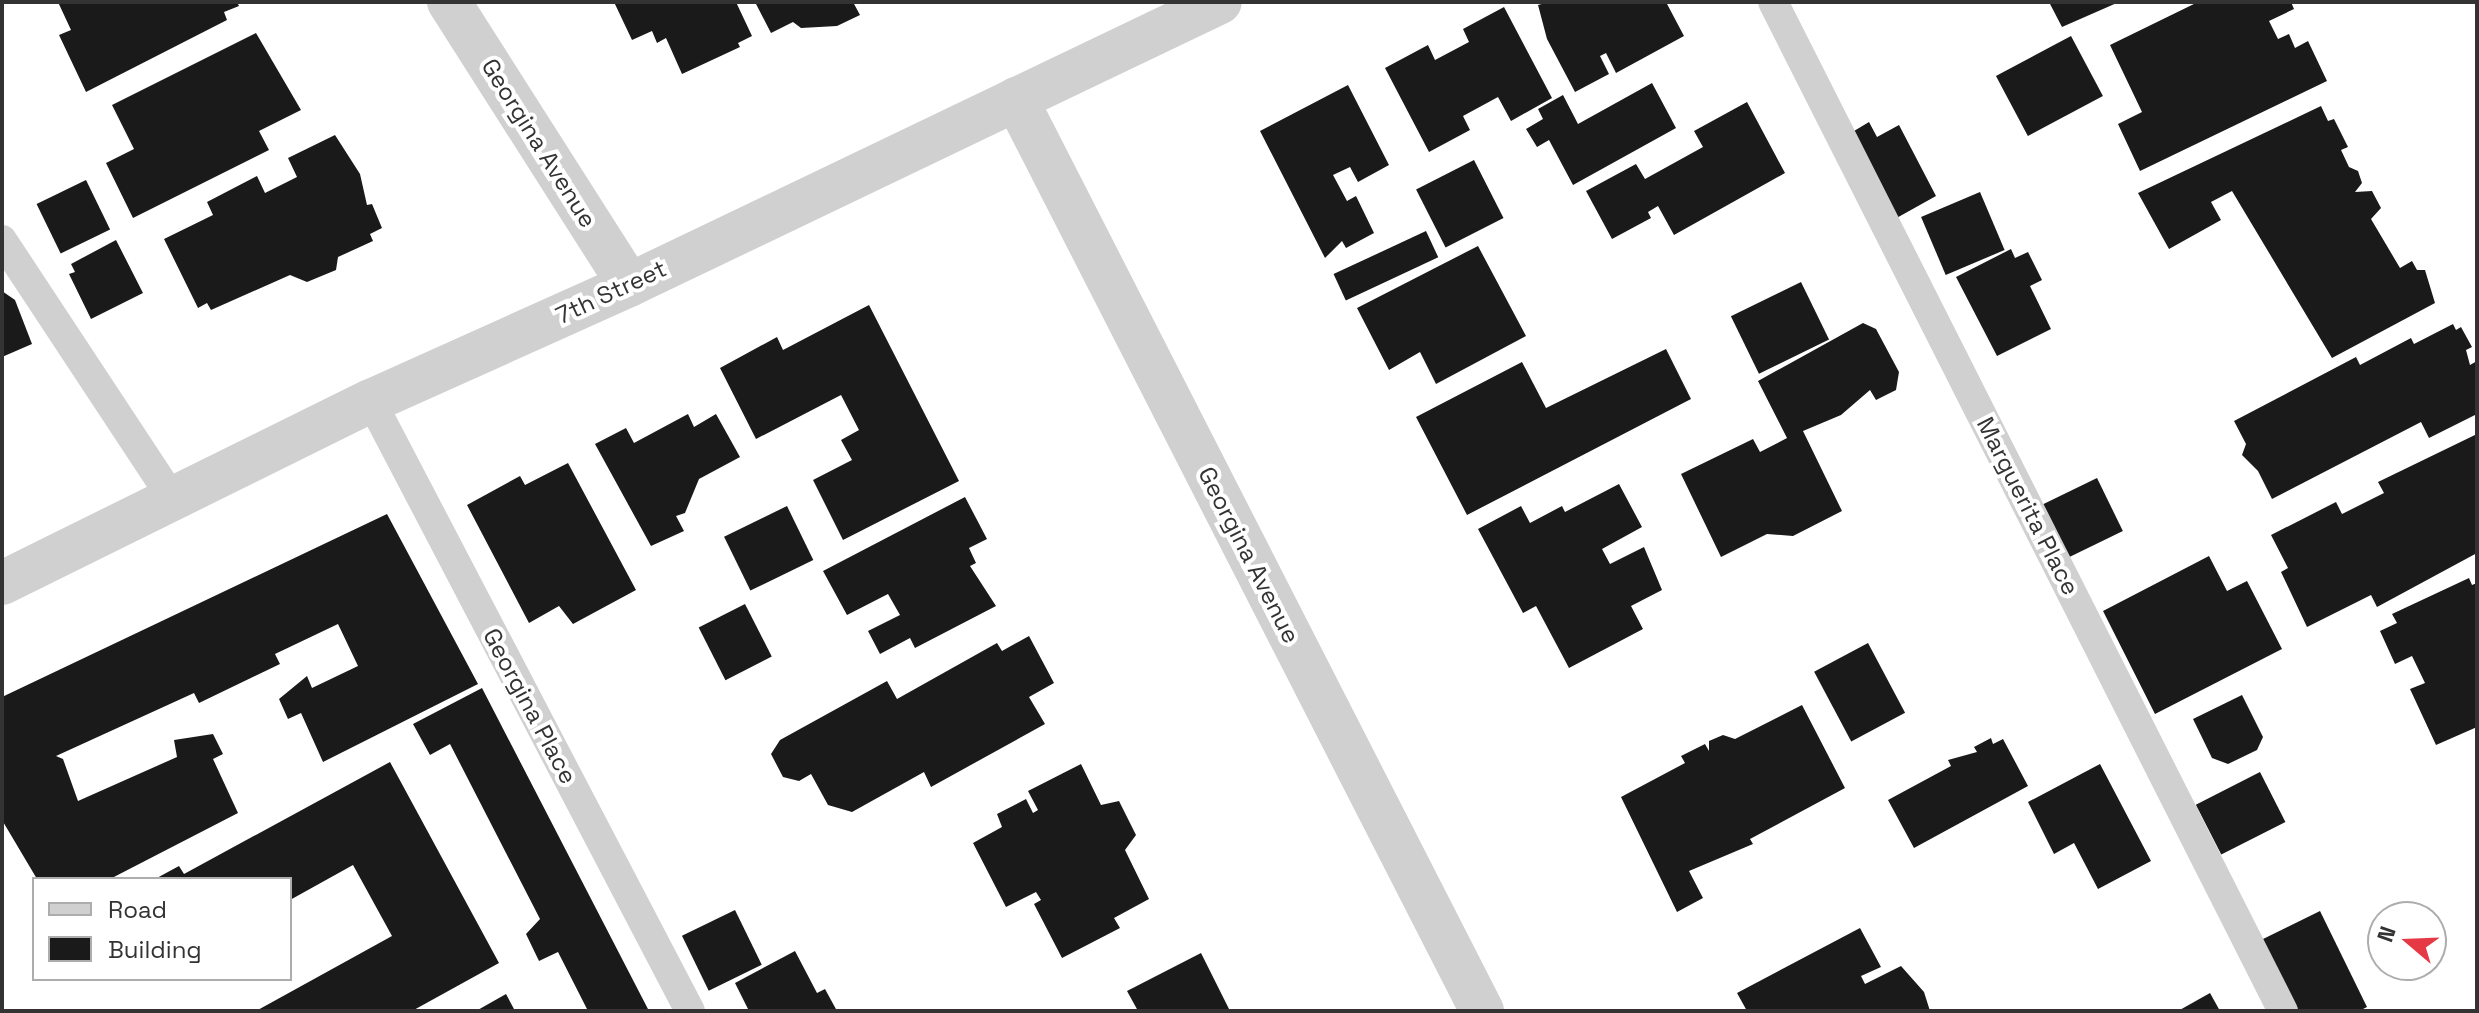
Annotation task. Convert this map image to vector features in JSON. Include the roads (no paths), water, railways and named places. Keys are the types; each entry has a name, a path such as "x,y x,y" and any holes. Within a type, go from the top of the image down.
{"street":[{"name":"Georgina Avenue","path":"449,2 629,285"},
{"name":"7th Street","path":"2,583 371,401 629,285 1220,2"},
{"name":"Georgina Avenue","path":"1016,99 1482,1011"}],"lane":[{"name":"Marguerita Place","path":"1773,2 2283,1011"},
{"path":"2,240 173,499"},
{"name":"Georgina Place","path":"371,401 690,1011"}]}
